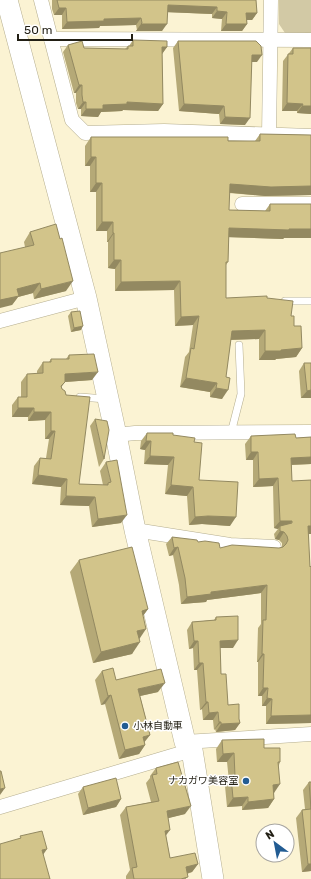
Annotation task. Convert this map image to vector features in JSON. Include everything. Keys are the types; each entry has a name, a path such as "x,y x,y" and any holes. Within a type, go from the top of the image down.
{"street":[{"path":"7,0 86,298 135,530 188,746 213,879"},
{"path":"41,0 72,120 85,133 164,130 311,136"},
{"path":"269,135 271,0"},
{"path":"51,38 311,40"},
{"path":"242,204 311,204"},
{"path":"0,321 86,298"},
{"path":"116,435 136,433 311,432"},
{"path":"135,530 230,545 274,547"},
{"path":"0,807 188,746 311,734"}],"lane":[{"path":"274,301 311,301"},
{"path":"231,433 241,394 239,345"},
{"path":"74,396 108,399"}],"shaded area":[{"path":"279,0 311,0 311,33 285,33 279,24"}],"building":[{"path":"57,0 256,0 257,13 246,13 247,24 226,24 227,12 217,11 217,7 168,5 167,24 141,24 141,18 67,22 66,8 59,8"},
{"path":"133,40 167,41 167,47 162,47 163,104 127,102 127,104 103,105 103,109 86,109 86,102 83,102 82,85 79,85 68,45 82,41 84,48 128,49 128,46 133,46"},
{"path":"178,41 256,41 261,46 262,55 252,55 250,118 225,117 224,106 184,104"},
{"path":"293,48 311,48 311,106 287,103 288,54 293,54"},
{"path":"260,134 311,135 311,186 271,187 230,184 229,210 270,211 270,204 311,204 311,229 289,230 229,228 228,262 226,262 226,298 267,296 267,298 293,301 291,316 294,316 294,326 301,326 302,348 281,351 265,351 265,330 232,331 226,377 230,378 228,390 216,388 217,383 186,378 191,348 194,349 199,316 181,317 180,281 121,282 121,260 114,260 113,222 102,222 102,183 96,183 96,157 91,157 91,137 228,137 228,141 260,141"},
{"path":"56,224 60,239 62,238 73,281 41,289 40,283 17,289 19,296 0,300 0,253 34,245 30,232"},
{"path":"80,311 83,326 74,328 71,312"},
{"path":"94,354 98,372 65,374 65,382 61,386 66,395 90,397 79,484 108,485 108,483 111,482 106,462 117,460 127,515 98,519 95,497 66,496 67,479 38,475 40,458 51,459 55,431 51,431 51,412 34,412 34,408 18,408 18,397 27,397 27,374 43,373 43,362 51,362 51,359 69,359 69,355"},
{"path":"304,363 311,363 311,390 307,391"},
{"path":"95,419 107,421 109,430 104,459"},
{"path":"147,433 173,433 173,435 195,438 194,442 202,443 199,480 238,482 236,517 195,517 193,487 171,485 174,457 150,456 151,441 146,441"},
{"path":"295,434 296,438 311,437 311,457 291,458 292,481 311,480 311,526 308,526 310,567 311,566 311,715 271,716 272,699 267,698 268,688 263,688 263,620 266,620 267,585 211,592 211,594 187,597 185,578 178,547 174,548 172,537 197,540 198,542 205,541 219,543 220,548 232,545 283,547 288,540 284,532 280,531 280,526 292,523 292,521 280,521 278,478 259,479 258,452 251,452 251,436"},
{"path":"132,547 148,609 142,611 146,629 137,631 140,642 101,652 79,560"},
{"path":"238,616 238,640 220,641 221,674 226,674 228,705 239,704 240,723 221,724 221,722 219,722 218,712 209,713 208,702 206,702 203,663 199,663 198,641 194,641 192,622 216,620 216,617"},
{"path":"113,668 116,680 161,669 165,683 138,689 150,735 143,737 145,745 125,750 111,695 108,696 102,671"},
{"path":"264,739 264,748 280,748 280,762 278,762 280,784 273,785 274,799 248,802 248,797 233,798 231,777 235,776 234,753 223,754 222,740"},
{"path":"178,762 191,806 167,811 170,830 165,831 170,858 195,853 198,864 186,867 188,877 181,879 134,879 132,868 137,867 126,807 159,801 152,775 157,774 156,768"},
{"path":"0,771 5,788 0,789"},
{"path":"116,778 121,799 88,808 83,787"},
{"path":"309,782 311,782 311,809"},
{"path":"311,809 311,864 308,864 302,810"},
{"path":"42,831 47,849 42,850 50,879 0,879 0,844 21,838 20,836"}],"place":[{"name":"小林自動車","path":"125,726"},
{"name":"ナカガワ美容室","path":"246,781"}]}
